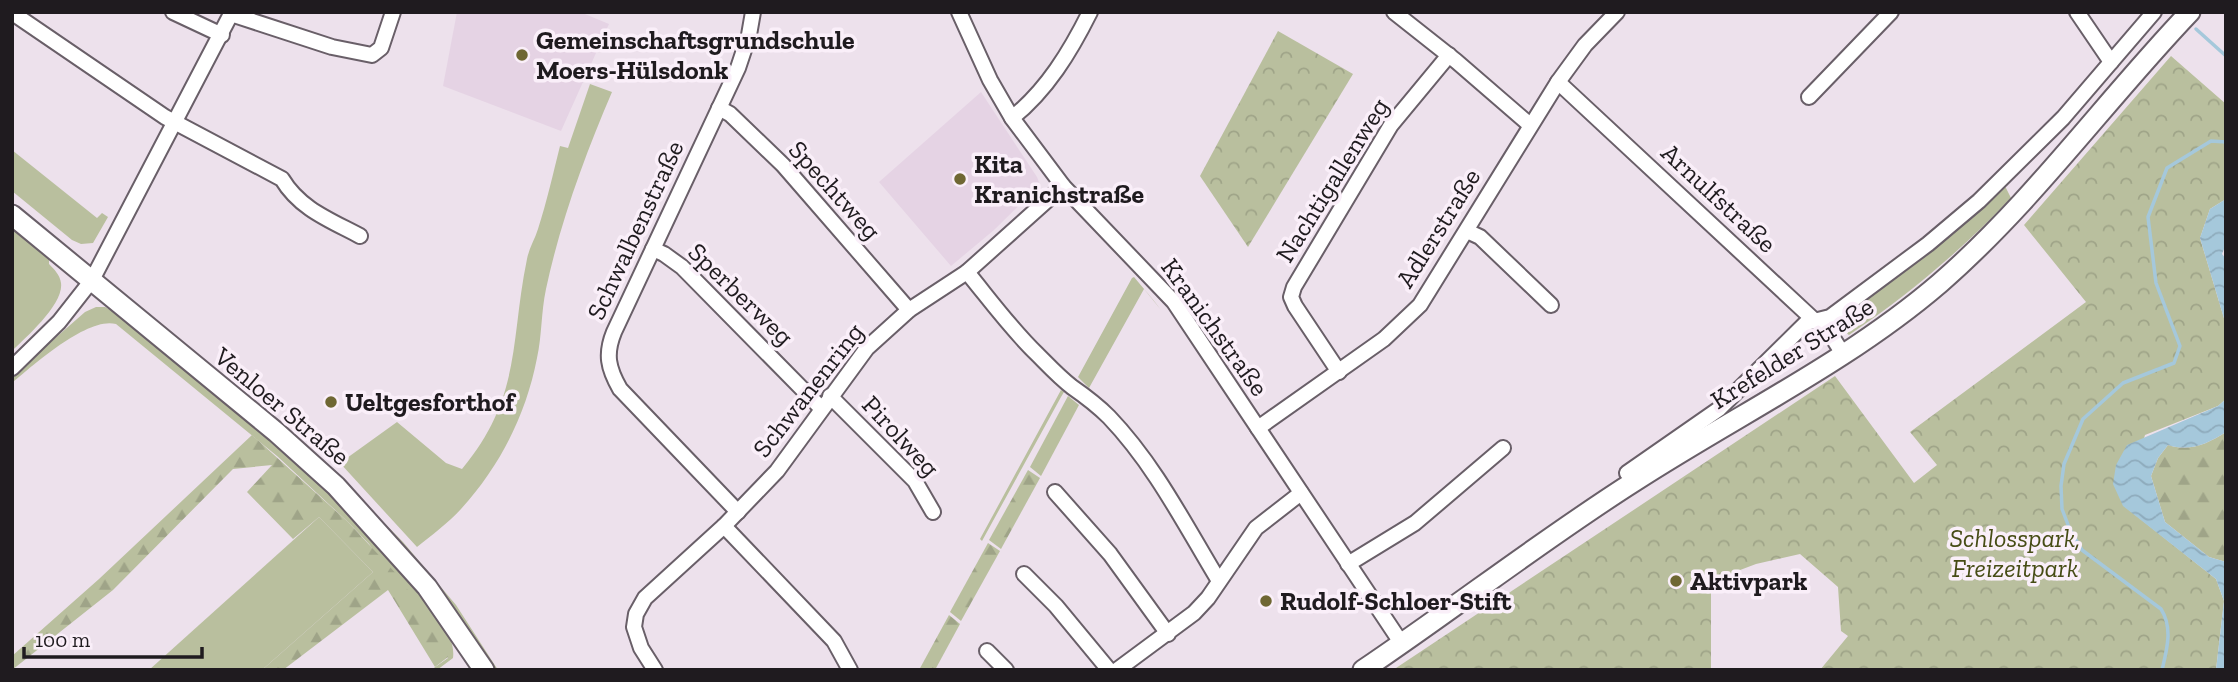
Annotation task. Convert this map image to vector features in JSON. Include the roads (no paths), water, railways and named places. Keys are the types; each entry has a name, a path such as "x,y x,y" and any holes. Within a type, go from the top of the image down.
{"main road":[{"name":"Krefelder Straße","path":"1363,670 1634,481 1843,354 1890,322 1987,240 2029,197 2190,12"},
{"name":"Venloer Straße","path":"12,215 276,432 336,486 427,587 484,670"}],"street":[{"path":"173,12 222,35"},
{"path":"12,368 59,323 92,281 232,13 332,47 372,55 381,48 393,12"},
{"name":"Schwalbenstraße","path":"738,512 620,388 611,373 608,346 738,68 753,12"},
{"name":"Kranichstraße","path":"959,12 990,80 1012,118 1063,186 1174,302 1402,643"},
{"path":"1012,118 1031,103 1072,49 1090,12"},
{"path":"1394,12 1530,125"},
{"name":"Adlerstraße","path":"1258,428 1384,339 1420,305 1558,82 1585,45 1617,12"},
{"path":"1809,97 1891,12"},
{"path":"2077,12 2111,62"},
{"name":"Krefelder Straße","path":"1627,473 1719,409 1806,323 1830,317 1928,244 1979,201 2063,118 2154,12"},
{"path":"17,16 176,123 282,179 291,195 303,205 360,236"},
{"name":"Nachtigallenweg","path":"1339,372 1295,306 1291,297 1294,287 1391,125 1449,55"},
{"name":"Arnulfstraße","path":"1558,82 1815,321 1826,327 1843,354"},
{"name":"Spechtweg","path":"719,108 730,114 783,165 909,310"},
{"name":"Schwanenring","path":"655,670 636,637 634,627 636,614 645,598 724,526 777,471 867,348 909,310 967,272 1063,186"},
{"path":"1467,231 1480,237 1550,305"},
{"name":"Sperberweg","path":"653,249 682,267 826,402"},
{"path":"967,272 1035,352 1110,418 1142,457 1172,501 1219,581"},
{"name":"Pirolweg","path":"826,402 915,481 933,512"},
{"path":"1348,564 1415,523 1503,448"},
{"path":"1055,492 1110,554 1168,635"},
{"path":"1117,670 1168,635 1194,613 1256,528 1301,493"},
{"path":"724,526 834,641 850,670"},
{"path":"1024,574 1056,606 1110,670"},
{"path":"987,651 1006,670"}],"water":[{"path":"2226,199 2226,244 2222,254 2226,259 2226,325 2200,238 2210,209"},
{"path":"2226,399 2226,432 2198,446 2184,448 2168,445 2158,458 2151,476 2165,522 2209,557 2226,562 2226,670 2216,670 2224,601 2216,579 2123,506 2113,484 2116,465 2127,445 2218,406"}],"waterway":[{"path":"2196,29 2226,56"},
{"path":"2162,670 2168,631 2165,616 2161,609 2082,550 2062,509 2061,486 2064,464 2083,419 2123,383 2174,363 2180,346 2156,283 2148,217 2167,168 2211,141 2226,142"}],"place":[{"name":"Gemeinschaftsgrundschule Moers-Hülsdonk","path":"522,55"},
{"name":"Kita Kranichstraße","path":"960,179"},
{"name":"Ueltgesforthof","path":"331,402"},
{"name":"Aktivpark","path":"1676,581"},
{"name":"Rudolf-Schloer-Stift","path":"1266,601"}],"park label":[{"name":"Schlosspark, Freizeitpark","path":"2015,553"}]}
